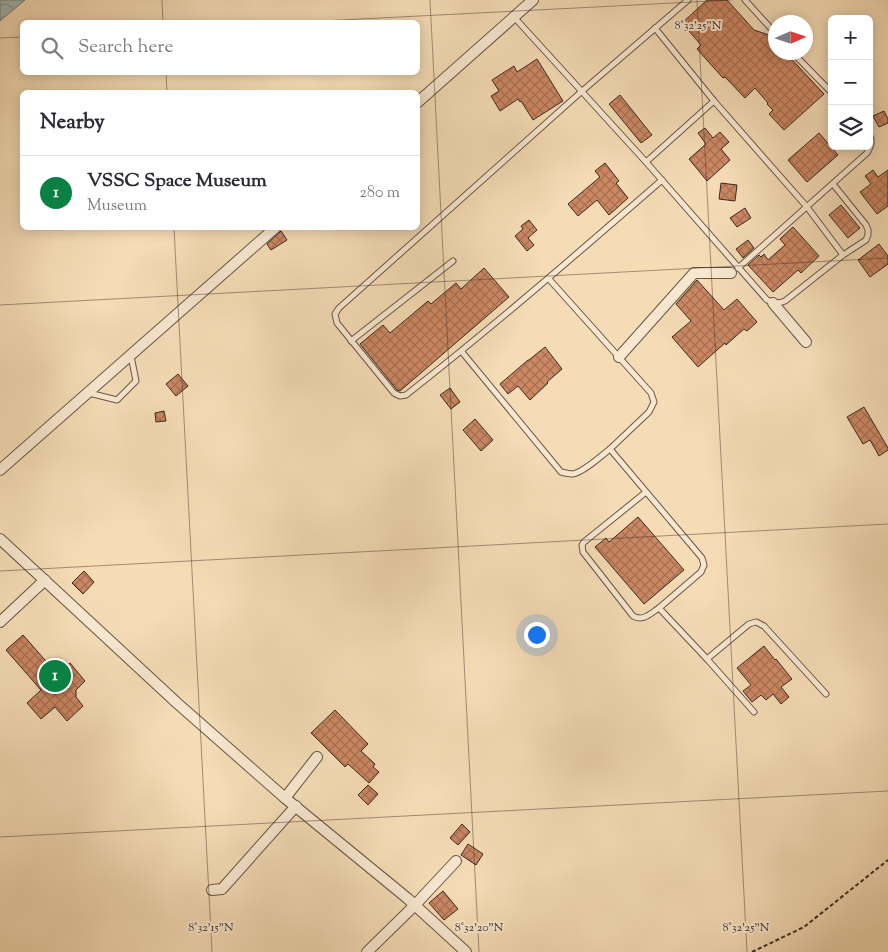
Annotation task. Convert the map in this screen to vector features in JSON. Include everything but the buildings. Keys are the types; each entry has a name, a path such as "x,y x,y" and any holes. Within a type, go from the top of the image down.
{"street":[{"path":"420,100 533,0"},
{"path":"0,470 273,230"},
{"path":"619,357 694,273 735,270"},
{"path":"773,303 806,342"},
{"path":"0,539 177,703 286,798 415,905 466,952"},
{"path":"0,622 44,580"},
{"path":"286,798 317,757"},
{"path":"212,890 222,889 296,806"},
{"path":"367,952 456,861"}],"lane":[{"path":"662,180 549,279 462,352 406,395 400,396 394,393 337,323 335,314 339,308 581,92 688,0"},
{"path":"745,0 768,25"},
{"path":"514,17 662,180 735,270 767,300 773,303 785,300 843,255 866,240 868,235 866,225 833,184"},
{"path":"655,28 714,101 807,207 843,255"},
{"path":"800,60 828,88"},
{"path":"646,162 714,101"},
{"path":"735,270 869,150"},
{"path":"351,342 453,261"},
{"path":"462,352 561,472 574,474 610,449 649,412 654,402 651,393 549,279"},
{"path":"88,393 117,400 136,381 130,355"},
{"path":"610,449 646,492 704,562 701,572 659,608 645,618 637,618 633,616 582,549 584,542 646,492"},
{"path":"659,608 754,712"},
{"path":"707,659 749,624 756,622 764,626 826,694"}],"path":[{"path":"752,952 804,927 888,860"}],"water":[{"path":"0,0 25,0 0,21"}],"place":[{"name":"VSSC Space Museum","path":"55,676"}]}
